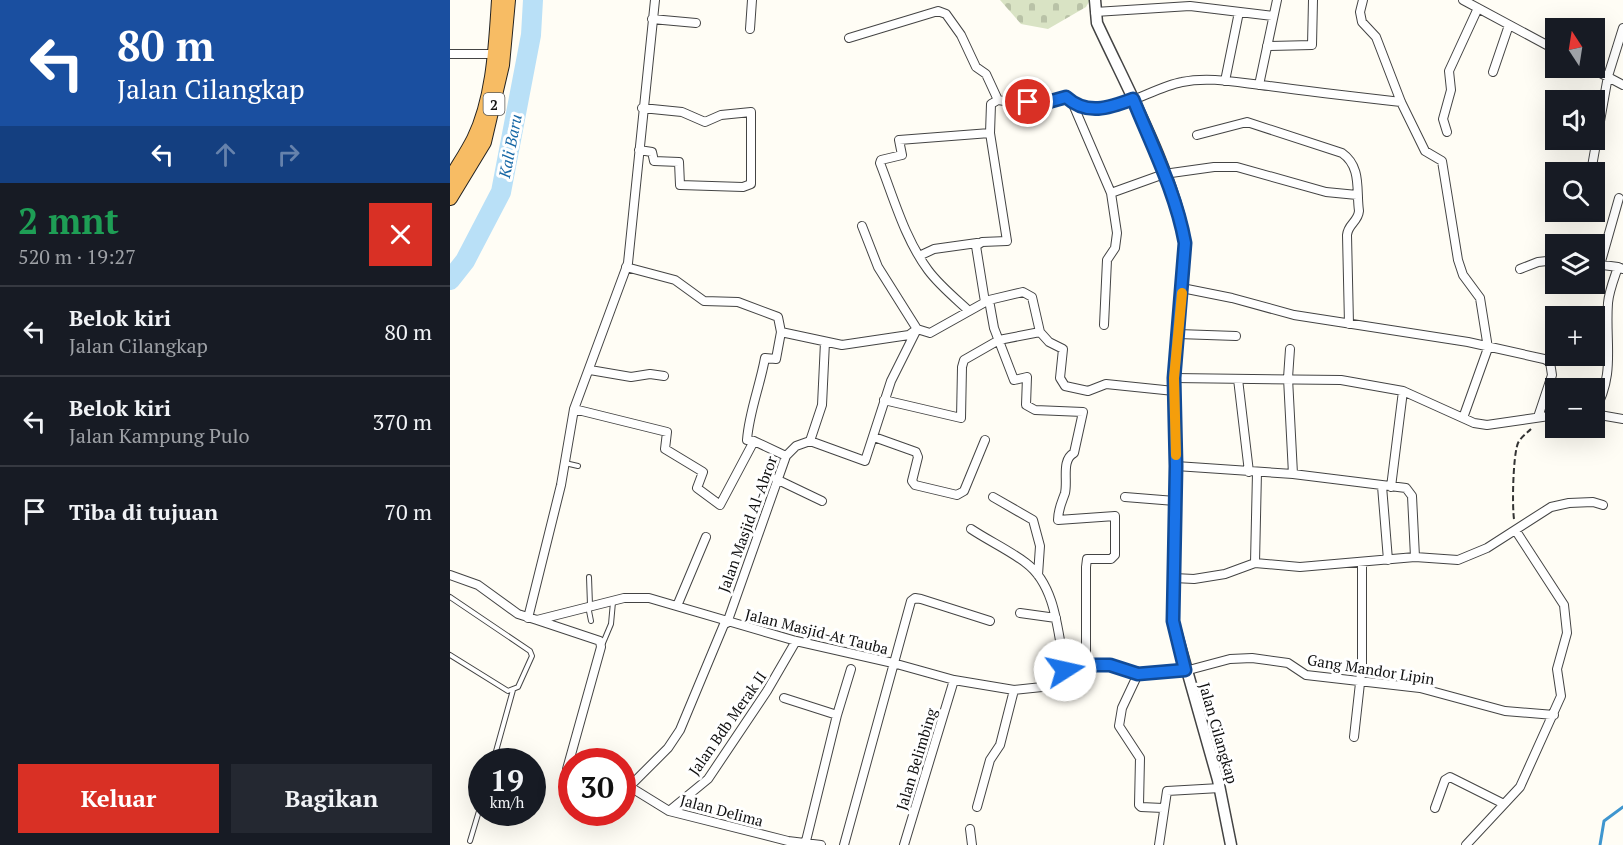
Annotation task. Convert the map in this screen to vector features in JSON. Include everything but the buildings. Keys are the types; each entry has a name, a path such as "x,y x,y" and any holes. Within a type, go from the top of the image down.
{"highway":[{"name":"2","path":"450,180 474,138 485,105 494,54 499,0"},
{"name":"2","path":"450,198 484,142 502,64 508,0"}],"street":[{"path":"532,619 574,409 626,267 636,206 642,108 655,0"},
{"path":"750,29 752,0"},
{"name":"Jalan Cilangkap","path":"1095,0 1097,23 1133,99 1182,224 1185,243 1174,378 1176,466 1173,621 1220,788 1231,845"},
{"path":"1259,85 1277,0"},
{"path":"1267,46 1312,45 1313,0"},
{"path":"1363,0 1360,12 1362,22 1376,37 1401,102 1425,151 1442,161 1458,260 1463,275 1480,298 1488,348 1463,418"},
{"path":"1463,0 1545,44"},
{"path":"1095,12 1190,6 1273,16"},
{"path":"1447,132 1443,119 1451,90 1449,71 1478,8"},
{"path":"849,38 938,11 946,14 961,35 976,67 986,74 998,100"},
{"path":"1225,81 1239,12"},
{"path":"652,19 696,23"},
{"path":"1493,72 1509,25"},
{"path":"1594,162 1608,76 1623,28"},
{"path":"450,54 494,54"},
{"path":"1605,75 1623,85"},
{"path":"919,256 934,249 1007,241 990,133 991,104 998,100 1048,102 1066,97 1072,102 1097,110 1180,82 1208,79 1401,102"},
{"path":"1072,102 1111,193 1117,233 1115,248 1107,260 1104,325"},
{"path":"639,150 652,152 654,161 681,164 680,185 743,187 751,184 751,112 721,115 705,122 682,112 642,108"},
{"path":"1197,135 1247,122 1342,153 1356,167 1358,218 1347,229 1349,324"},
{"path":"968,310 936,280 919,256 897,209 881,160 902,155 899,140 990,133"},
{"path":"1111,193 1164,174 1194,169 1237,167 1326,192 1357,195"},
{"path":"1605,240 1619,198"},
{"path":"862,225 878,267 917,329 930,333 987,301 1023,292 1030,294 1040,332 1049,342 1063,349 1060,378 1065,386 1088,391 1106,384 1174,391"},
{"path":"977,243 976,250 987,301 999,340 1014,380 1027,377 1026,405 1035,410 1083,412 1074,453 1066,463 1064,494 1058,520 1115,516 1115,555 1111,559 1087,559 1086,665"},
{"path":"1520,269 1545,261"},
{"path":"1605,265 1621,268 1608,305 1607,383 1605,388"},
{"path":"626,267 675,280 704,301 738,302 773,313 781,323 776,359 765,358 759,392 749,419 747,440 786,456"},
{"path":"1182,288 1232,298 1294,315 1488,348 1550,362 1552,375 1538,417"},
{"path":"781,332 842,345 909,335 917,329"},
{"path":"825,342 822,405 810,441 862,462 865,461 874,437 884,400 917,329"},
{"path":"884,400 961,418 964,360 999,340 1040,332"},
{"path":"1178,334 1236,336"},
{"path":"1290,349 1288,378 1293,474"},
{"path":"590,370 631,377 653,374 664,376"},
{"path":"1174,378 1341,380 1403,391 1463,418 1487,425 1545,416"},
{"path":"1238,379 1253,472 1255,563"},
{"path":"1388,560 1387,487 1403,391"},
{"path":"574,409 667,432 669,435 665,449 703,472 697,488 720,505 754,441"},
{"path":"1605,415 1623,419"},
{"path":"874,437 916,452 918,457 912,481 915,485 957,495 964,491 985,440"},
{"name":"Jalan Masjid Al-Abror","path":"636,775 668,748 680,730 726,622 786,456 796,446 810,441"},
{"path":"1176,466 1293,474 1410,490 1415,557"},
{"path":"776,479 822,501"},
{"path":"993,497 1033,520 1040,546 1038,575"},
{"path":"1125,498 1175,501"},
{"path":"1174,578 1194,579 1225,574 1255,563 1300,567 1415,557 1443,560 1472,556 1516,531 1551,507 1585,502 1603,505"},
{"path":"971,529 1027,563 1038,575 1056,618 1065,670"},
{"path":"1466,845 1520,787 1554,716 1561,696 1557,669 1567,633 1564,605 1516,531"},
{"path":"677,606 706,537"},
{"path":"1354,737 1361,681 1362,562"},
{"path":"450,576 478,585 498,597 518,614 595,637 600,641 601,647 573,748"},
{"name":"Jalan Masjid-At Tauba","path":"532,619 613,600 650,598 796,641 893,663 954,680 1014,690 1042,687 1055,681 1065,670 1086,665 1110,665 1138,674 1185,670"},
{"path":"844,845 911,601 915,598 990,621"},
{"path":"1020,613 1056,618"},
{"name":"Jalan Bdb Merak II","path":"669,811 708,779 767,692 796,641"},
{"name":"Gang Mandor Lipin","path":"1185,670 1230,659 1252,658 1288,663 1306,675 1420,688 1505,711 1554,716"},
{"path":"805,844 837,715 851,669"},
{"path":"1138,674 1122,708 1119,726 1140,758 1139,805 1162,808"},
{"name":"Jalan Belimbing","path":"904,845 954,680"},
{"path":"977,807 990,760 1000,745 1014,690"},
{"path":"784,698 837,715"},
{"path":"1435,808 1445,780 1450,777 1504,804"},
{"path":"1160,845 1162,808 1167,791 1220,788"},
{"name":"Jalan Delima","path":"636,791 669,811 788,841 821,845"},
{"path":"970,830 972,845"}],"lane":[{"path":"564,462 578,466"},
{"path":"589,577 591,621"},
{"path":"450,597 530,651 532,661 513,690 497,748"},
{"path":"601,647 611,624 613,600"},
{"path":"450,655 508,691 513,690"},
{"path":"470,841 474,826"}],"path":[{"path":"1516,531 1512,498 1516,452 1519,441 1535,426 1538,417"}],"green space":[{"path":"1000,0 1090,0 1086,7 1048,29 1021,24"}],"waterway":[{"name":"Kali Baru","path":"450,280 465,261 501,192 531,35 533,0"},
{"path":"1600,845 1604,821 1623,807"}],"slow traffic":[{"path":"1176,455 1174,378 1182,293"}],"route":[{"path":"1028,102 1048,102 1066,97 1072,102 1091,109 1103,110 1133,99 1164,174 1182,224 1185,243 1174,378 1176,466 1173,621 1185,670 1138,674 1110,665 1086,665 1065,670"}]}
